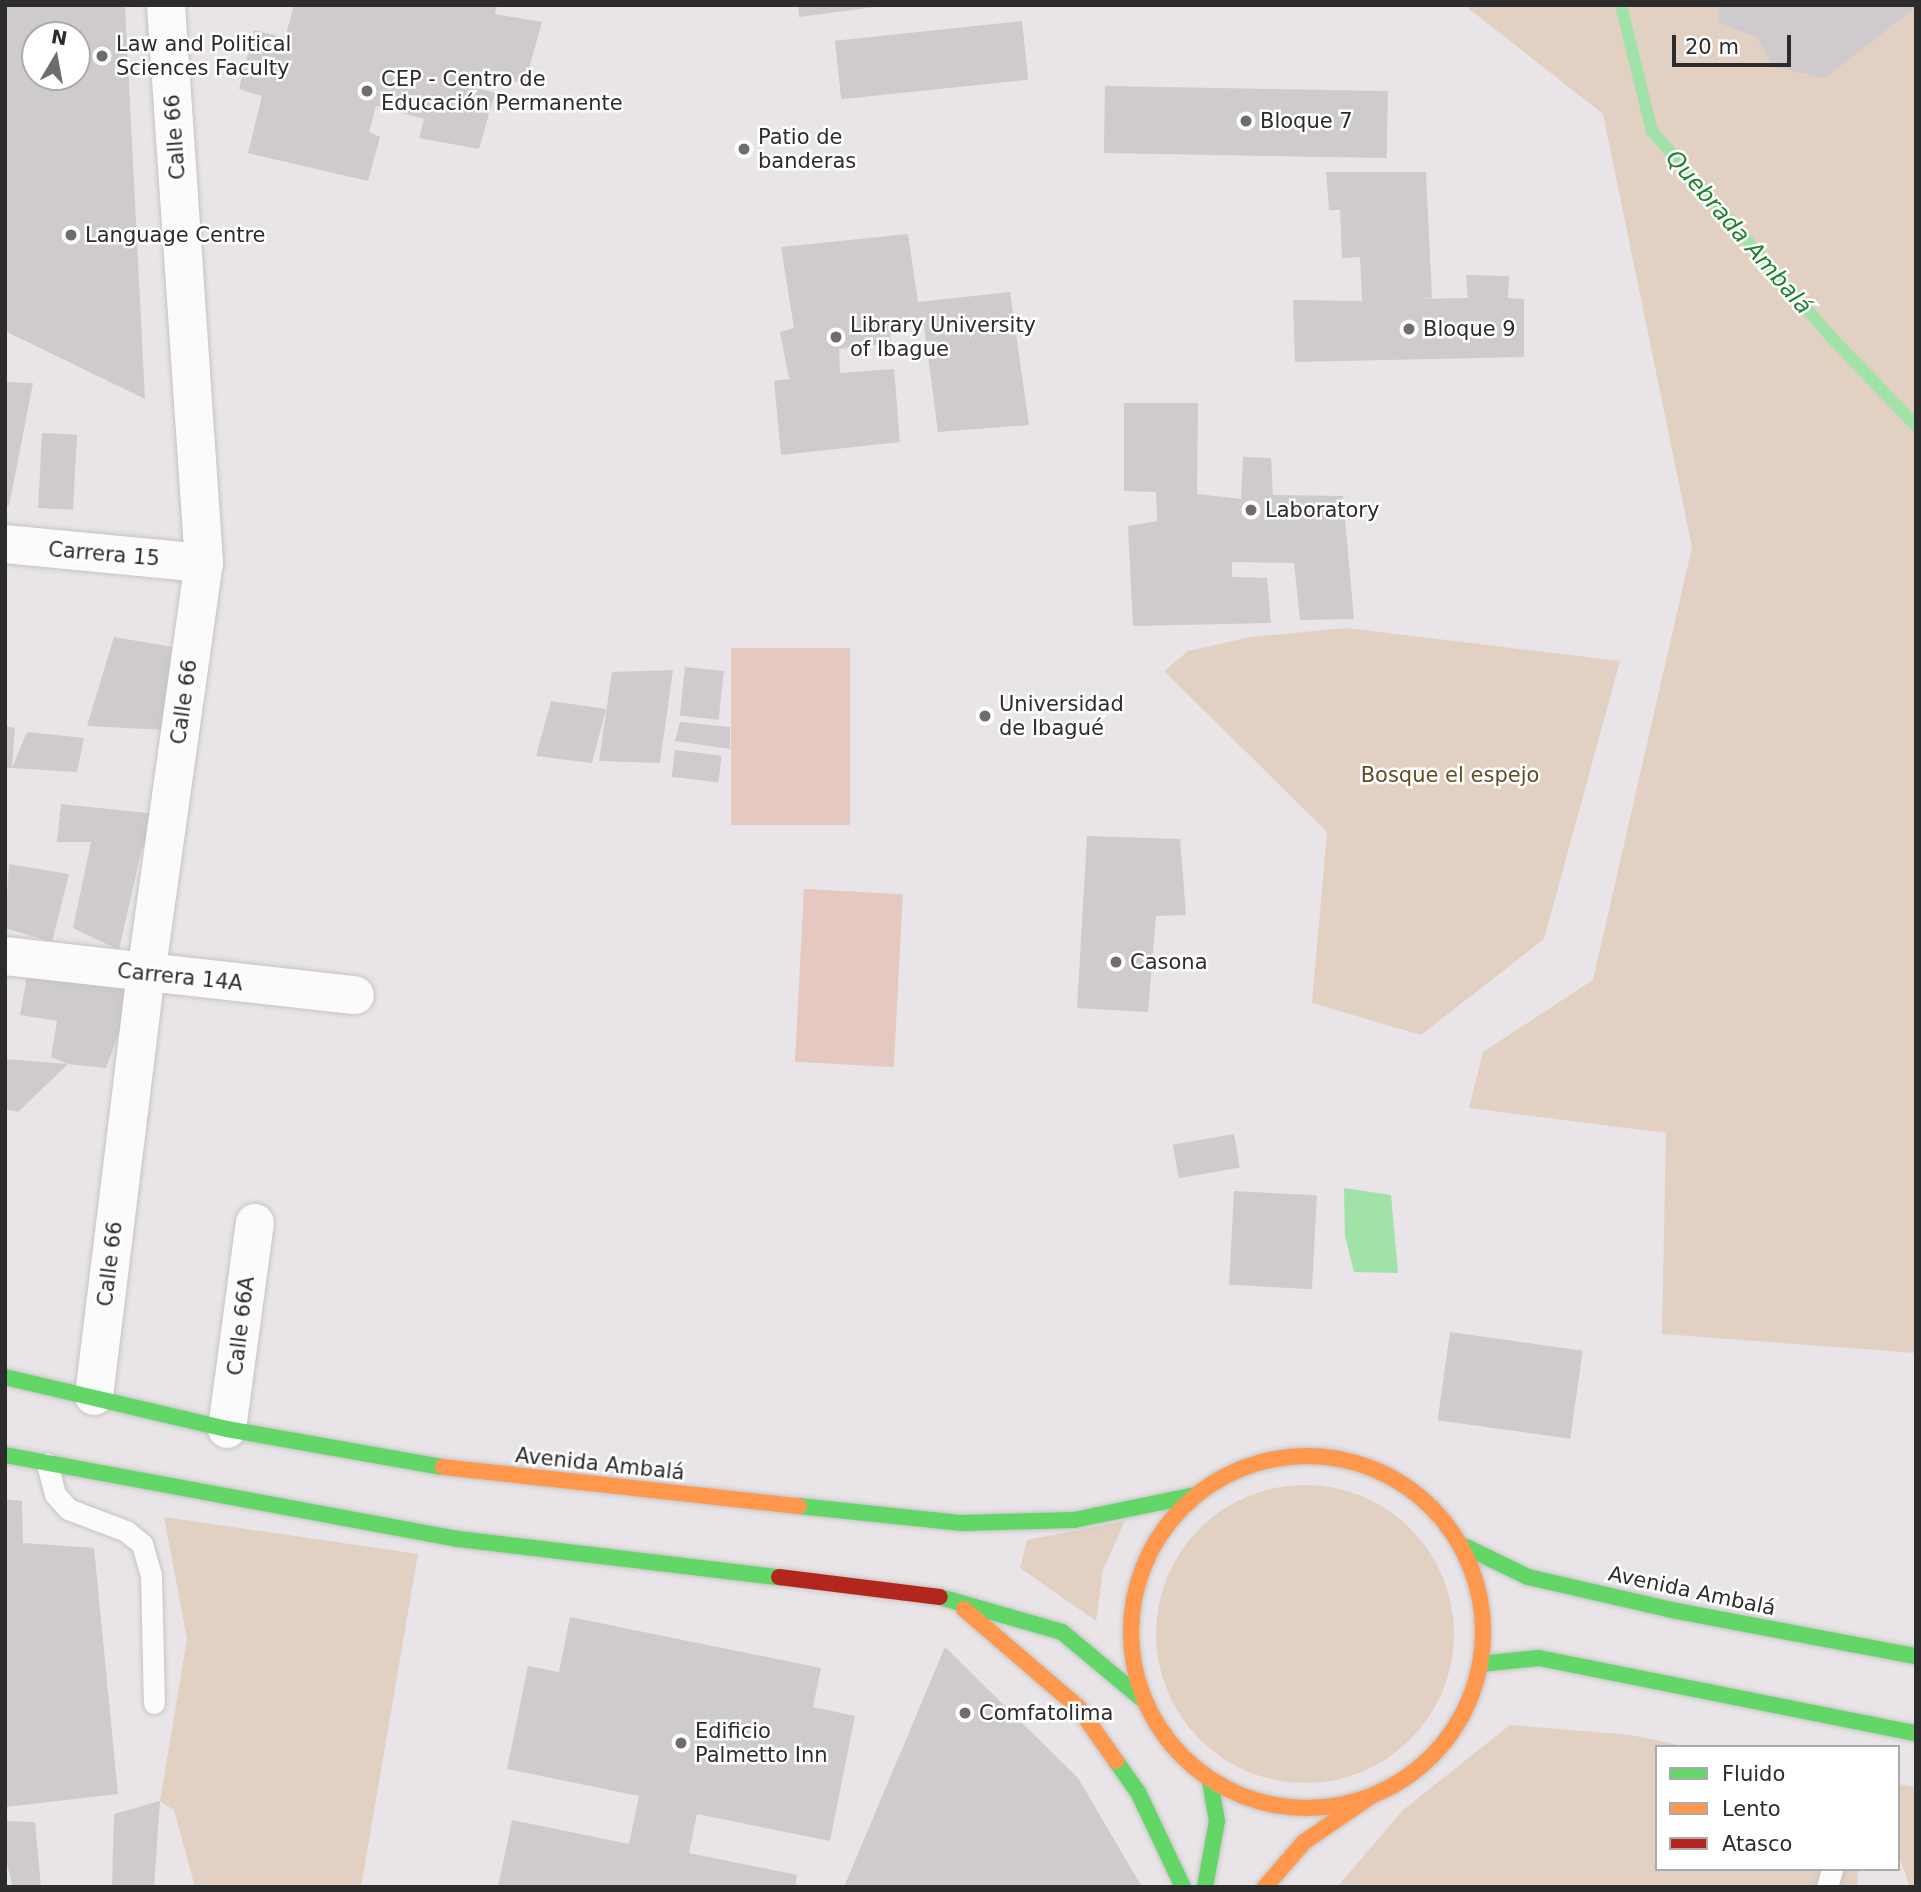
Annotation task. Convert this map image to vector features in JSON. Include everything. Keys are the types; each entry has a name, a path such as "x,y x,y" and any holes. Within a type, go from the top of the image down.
{"main road":[{"name":"Avenida Ambalá","path":"5,1377 227,1429 465,1471 962,1523 1074,1520 1196,1495"},
{"path":"5,1455 458,1539 952,1598 1062,1632 1142,1699"},
{"path":"1265,1887 1304,1842 1367,1799 1420,1768 1460,1721 1480,1664 1479,1584 1466,1547 1432,1504 1404,1480 1354,1464 1300,1457 1245,1468 1196,1495 1158,1537 1135,1588 1129,1644 1142,1699 1169,1745 1210,1781 1260,1803 1314,1809 1367,1799"},
{"name":"Avenida Ambalá","path":"1466,1547 1528,1577 1672,1610 1916,1656"},
{"path":"952,1598 1078,1707 1138,1792 1183,1887"},
{"path":"1480,1664 1539,1658 1916,1733"},
{"path":"1205,1887 1217,1822 1210,1781"}],"street":[{"name":"Calle 66","path":"94,1396 146,974 204,563 166,5"},
{"name":"Carrera 15","path":"5,544 204,563"},
{"name":"Carrera 14A","path":"5,956 146,974 355,995"},
{"name":"Calle 66A","path":"227,1429 255,1223"}],"lane":[{"path":"47,1464 55,1494 68,1509 126,1531 142,1544 151,1574 154,1703"},
{"path":"1862,1745 1867,1723"}],"green space":[{"path":"1464,5 1916,5 1916,1353 1662,1334 1666,1133 1469,1108 1483,1052 1593,980 1692,547 1603,114"},
{"name":"Bosque el espejo","path":"1347,628 1620,661 1544,939 1421,1035 1312,1003 1327,832 1164,671 1188,651 1251,637"},
{"path":"1305,1485 1334,1488 1362,1497 1388,1510 1410,1529 1429,1551 1442,1577 1451,1605 1454,1634 1451,1663 1442,1691 1429,1717 1410,1739 1388,1758 1362,1771 1334,1780 1305,1783 1276,1780 1248,1771 1222,1758 1200,1739 1181,1717 1168,1691 1159,1663 1156,1634 1159,1605 1168,1577 1181,1551 1200,1529 1222,1510 1248,1497 1276,1488"},
{"path":"164,1517 418,1554 361,1887 195,1887 174,1810 160,1801 187,1639"},
{"path":"1125,1521 1103,1570 1096,1621 1020,1568 1027,1540"},
{"path":"1510,1725 1631,1735 1679,1745 1655,1745 1655,1871 1858,1871 1857,1887 1337,1887 1403,1810"},
{"path":"1900,1784 1916,1787 1916,1887 1910,1887 1900,1860"}],"shaded area":[{"path":"731,648 850,648 850,825 731,825"},
{"path":"804,889 903,894 894,1067 795,1062"},
{"path":"1344,1188 1391,1195 1398,1273 1354,1272 1345,1236"}],"building":[{"name":"Language Centre","path":"5,5 125,5 145,399 5,331"},
{"name":"CEP - Centro de Educación Permanente","path":"294,5 497,5 495,14 542,22 525,83 485,76 481,89 495,93 479,149 419,138 424,119 376,106 369,132 380,137 368,181 248,153 262,96 239,89 254,30 285,38"},
{"path":"798,5 875,5 875,7 799,17"},
{"path":"1719,5 1916,7 1825,78 1773,67 1758,38 1718,22"},
{"path":"1022,21 1028,80 841,99 835,41"},
{"name":"Bloque 7","path":"1105,86 1388,91 1387,158 1104,153"},
{"path":"1326,172 1426,172 1432,298 1415,299 1468,298 1466,275 1509,276 1508,298 1524,299 1524,357 1295,362 1293,300 1362,301 1360,257 1342,258 1340,210 1329,210"},
{"name":"Library University of Ibague","path":"908,234 918,302 1010,292 1029,425 938,432 923,318 889,320 891,343 839,349 840,373 894,369 900,442 781,455 774,381 796,378 789,378 780,332 794,328 781,247"},
{"path":"5,382 33,383 9,506 5,505"},
{"name":"Laboratory","path":"1124,403 1198,403 1197,494 1241,499 1243,457 1271,458 1273,495 1343,496 1354,619 1300,620 1294,563 1232,562 1232,577 1267,578 1271,623 1133,626 1128,526 1157,521 1156,492 1124,491"},
{"path":"42,433 77,435 73,510 38,508"},
{"path":"114,637 178,648 167,730 87,726"},
{"path":"685,667 724,671 719,720 680,716"},
{"path":"673,670 660,763 599,761 612,672"},
{"path":"551,701 606,709 592,763 536,756"},
{"path":"680,722 730,727 730,749 675,741"},
{"path":"5,726 15,728 12,768 5,768"},
{"path":"27,732 84,738 77,772 12,768"},
{"path":"675,750 722,756 718,783 672,777"},
{"path":"61,804 156,814 141,852 119,950 73,928 91,842 57,842"},
{"name":"Casona","path":"1087,836 1180,839 1186,915 1156,916 1148,1012 1077,1008"},
{"path":"9,864 69,874 52,942 5,928"},
{"path":"27,976 132,990 126,1034 119,1033 106,1068 68,1064 51,1057 57,1021 20,1015"},
{"path":"5,1059 68,1064 18,1112 5,1109"},
{"path":"1234,1134 1240,1167 1179,1178 1173,1145"},
{"path":"1234,1191 1317,1195 1312,1289 1229,1285"},
{"path":"1450,1332 1583,1351 1570,1439 1438,1420"},
{"path":"5,1499 22,1501 23,1543 94,1548 118,1794 5,1807"},
{"name":"Edificio Palmetto Inn","path":"570,1617 821,1668 813,1707 855,1716 830,1841 697,1814 689,1853 797,1875 795,1887 498,1887 512,1820 629,1844 639,1796 507,1769 528,1666 559,1672"},
{"name":"Comfatolima","path":"945,1647 1078,1778 1142,1887 844,1887"},
{"path":"160,1801 154,1887 112,1887 114,1814"},
{"path":"5,1821 35,1822 41,1887 12,1885 5,1855"}],"waterway":[{"name":"Quebrada Ambalá","path":"1621,5 1652,131 1833,339 1916,426"}],"traffic: fast":[{"path":"5,1377 227,1429 443,1467"},
{"path":"5,1455 458,1539 779,1577"},
{"path":"799,1506 962,1523 1074,1520 1196,1495"},
{"path":"1466,1547 1528,1577 1672,1610 1916,1656"},
{"path":"940,1597 1062,1632 1142,1699"},
{"path":"1480,1664 1539,1658 1916,1733"},
{"path":"1116,1761 1138,1792 1183,1887"},
{"path":"1205,1887 1217,1821 1210,1781"}],"traffic: slow":[{"path":"1307,1456 1341,1459 1374,1469 1419,1496 1443,1520 1470,1565 1480,1598 1483,1632 1480,1666 1470,1699 1443,1744 1419,1768 1374,1795 1341,1805 1307,1808 1273,1805 1240,1795 1195,1768 1171,1744 1144,1699 1134,1666 1131,1632 1134,1598 1144,1565 1171,1520 1195,1496 1240,1469 1273,1459 1307,1456"},
{"path":"443,1467 799,1506"},
{"path":"964,1609 1078,1707 1116,1761"},
{"path":"1265,1887 1304,1842 1367,1799"}],"traffic: jam":[{"path":"779,1577 940,1597"}],"place":[{"name":"Law and Political Sciences Faculty","path":"102,56"},
{"name":"CEP - Centro de Educación Permanente","path":"367,91"},
{"name":"Bloque 7","path":"1246,121"},
{"name":"Patio de banderas","path":"744,149"},
{"name":"Language Centre","path":"71,235"},
{"name":"Bloque 9","path":"1409,329"},
{"name":"Library University of Ibague","path":"836,337"},
{"name":"Laboratory","path":"1251,510"},
{"name":"Universidad de Ibagué","path":"985,716"},
{"name":"Casona","path":"1116,962"},
{"name":"Comfatolima","path":"965,1713"},
{"name":"Edificio Palmetto Inn","path":"681,1743"}]}
